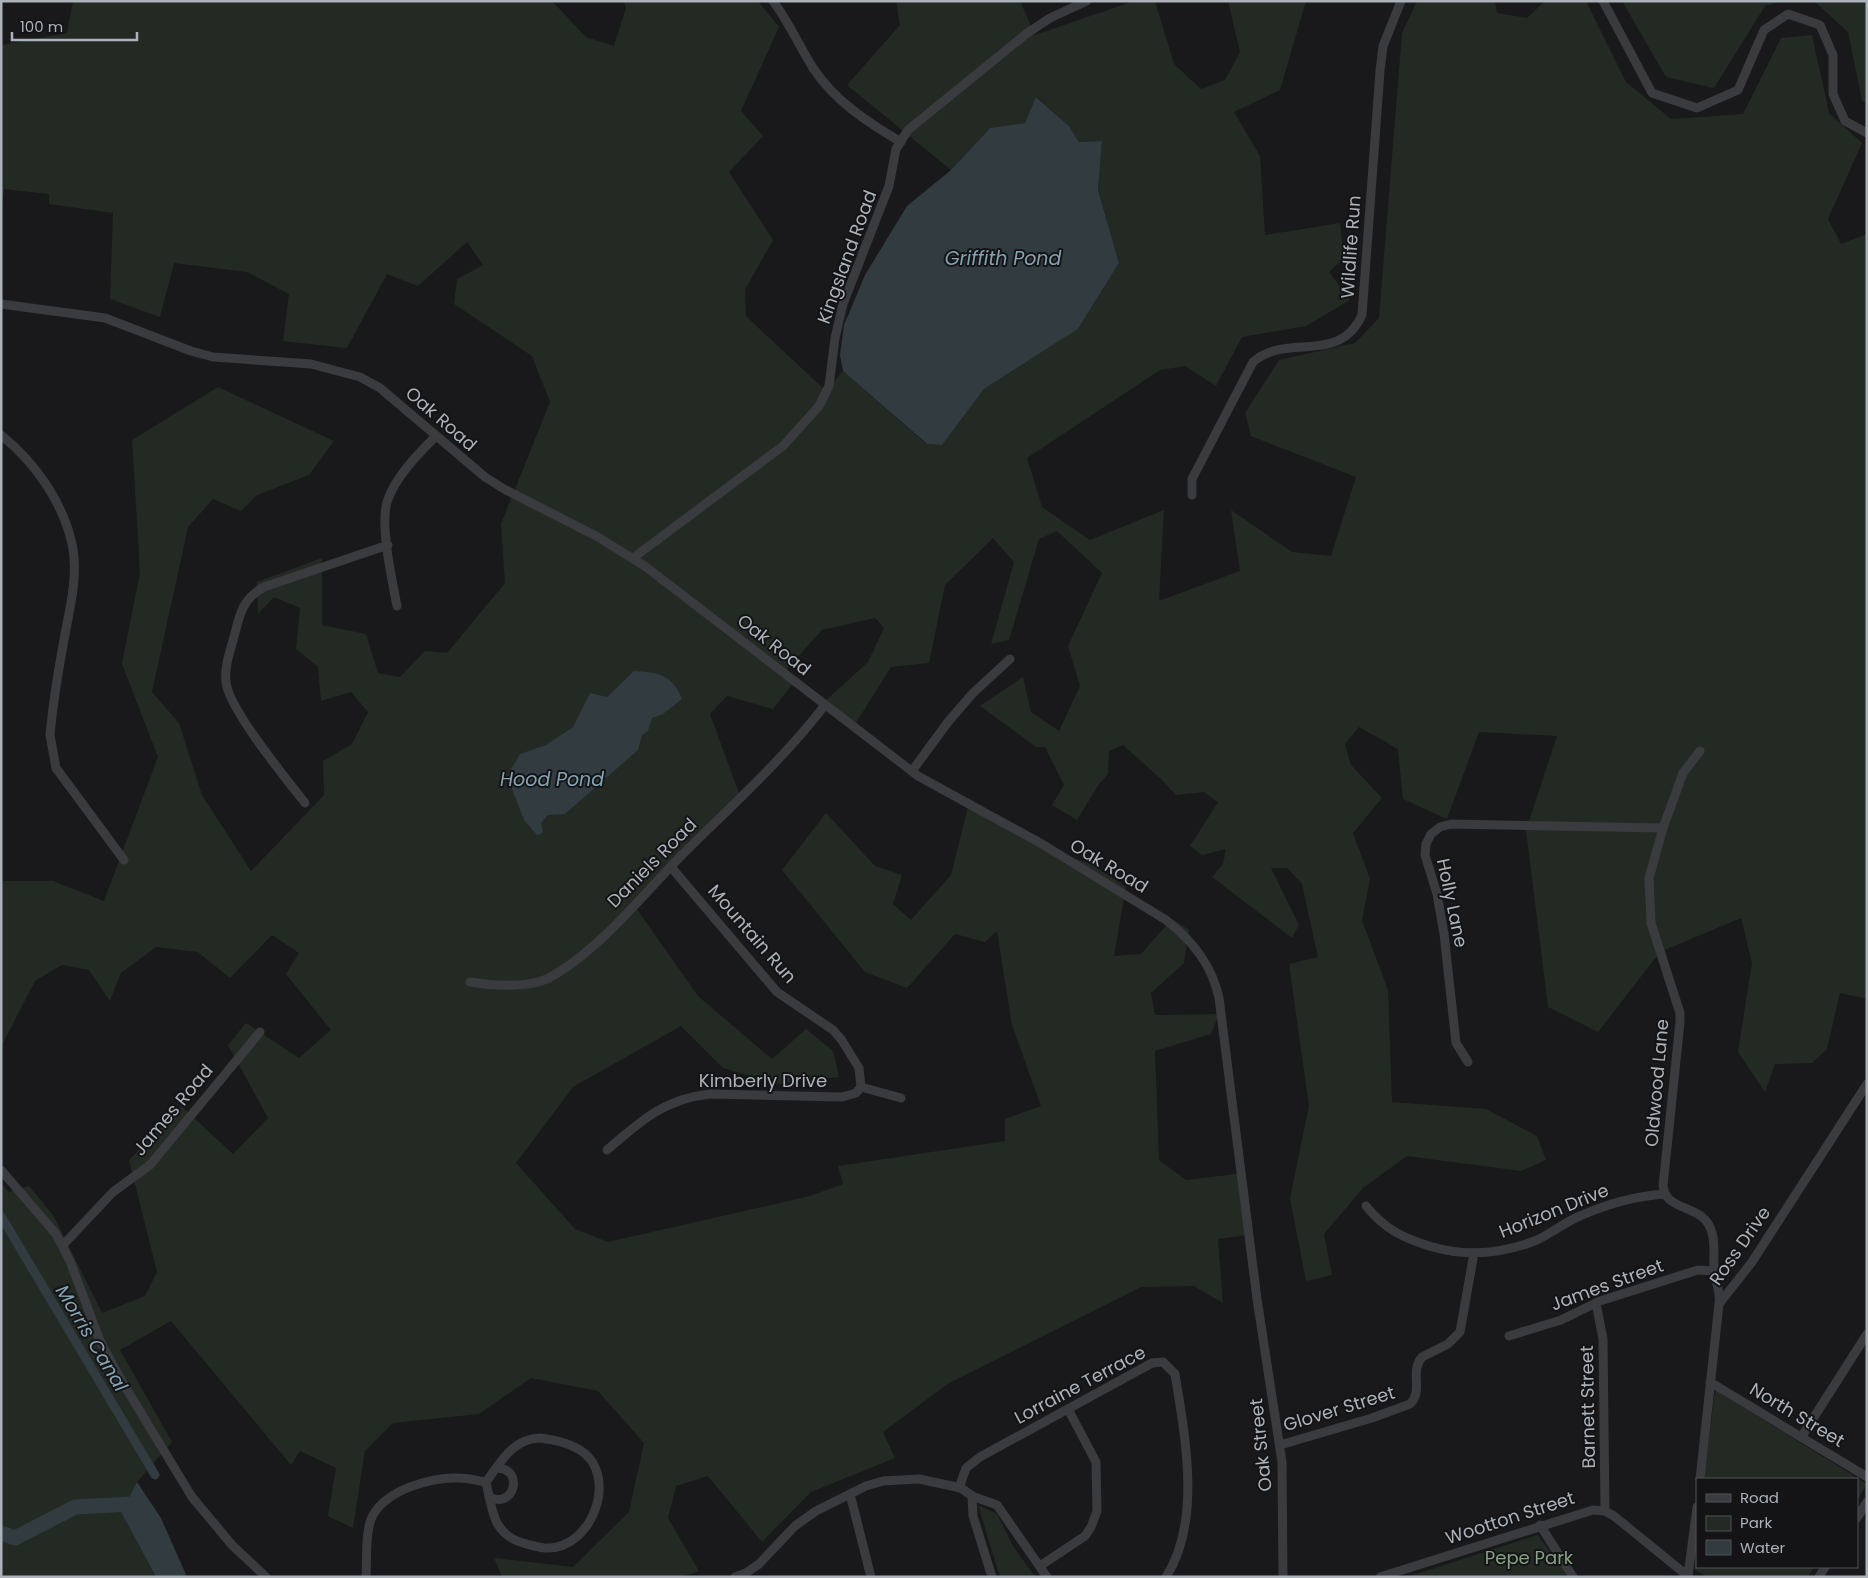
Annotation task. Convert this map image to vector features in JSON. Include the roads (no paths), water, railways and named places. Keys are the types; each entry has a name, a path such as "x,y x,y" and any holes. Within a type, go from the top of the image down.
{"street":[{"path":"773,1 814,69 830,90 854,113 901,142"},
{"name":"Kingsland Road","path":"633,558 777,451 809,420 819,406 829,386 835,338 844,304 889,186 896,149 916,122 1026,34 1050,18 1087,1"},
{"name":"Wildlife Run","path":"1192,495 1192,478 1253,362 1262,355 1273,351 1335,344 1349,334 1362,315 1383,46 1400,1"},
{"path":"1603,1 1652,93 1697,108 1738,90 1764,30 1788,14 1820,25 1833,55 1833,94 1845,121 1867,133"},
{"name":"Oak Road","path":"1,304 105,318 191,351 213,357 311,364 350,372 380,388 467,463 504,489 582,529 633,558 679,590 825,705 936,788 1042,844 1180,930 1202,956 1211,971 1219,998 1255,1280"},
{"path":"1,435 40,476 55,500 66,523 73,549 73,584 50,735 52,758 60,775 124,860"},
{"path":"397,606 385,512 390,496 412,463 436,436"},
{"path":"305,803 275,765 228,694 226,671 240,610 250,596 269,585 388,545"},
{"path":"912,771 973,693 1010,659"},
{"name":"Daniels Road","path":"470,982 503,985 538,982 548,978 586,953 732,807 811,723 825,705"},
{"name":"Oldwood Lane","path":"1665,1194 1663,1186 1680,1012 1660,957 1649,906 1649,878 1663,828 1683,772 1700,751"},
{"name":"Holly Lane","path":"1468,1062 1456,1043 1444,934 1437,894 1426,861 1426,844 1431,834 1440,827 1451,824 1663,828"},
{"name":"Mountain Run","path":"671,867 777,992 841,1038 859,1068 861,1088"},
{"name":"James Road","path":"63,1245 113,1192 150,1165 260,1032"},
{"name":"Ross Drive","path":"1700,1478 1719,1304 1752,1262 1867,1084"},
{"path":"861,1088 901,1098"},
{"name":"Kimberly Drive","path":"608,1150 656,1110 693,1096 710,1094 842,1097 856,1093 861,1088"},
{"path":"1,1170 56,1234 63,1245 100,1341 165,1454 207,1518 266,1577"},
{"path":"1665,1194 1674,1202 1701,1216 1712,1228 1715,1249 1714,1271 1720,1292 1719,1304"},
{"name":"Horizon Drive","path":"1366,1206 1380,1224 1400,1235 1437,1248 1474,1253 1506,1250 1538,1239 1574,1219 1605,1206 1665,1194"},
{"name":"Glover Street","path":"1280,1444 1372,1418 1414,1401 1417,1390 1415,1372 1418,1361 1453,1341 1462,1327 1474,1253"},
{"name":"James Street","path":"1509,1336 1561,1320 1596,1303 1698,1270 1714,1271"},
{"name":"Oak Street","path":"1255,1280 1282,1462 1283,1577"},
{"name":"Barnett Street","path":"1596,1303 1603,1339 1605,1511"},
{"path":"1802,1436 1867,1334"},
{"name":"Lorraine Terrace","path":"959,1488 970,1463 1152,1363 1163,1362 1172,1369 1176,1382 1185,1452 1187,1515 1180,1549 1166,1577"},
{"name":"North Street","path":"1710,1382 1867,1477"},
{"path":"1040,1566 1084,1536 1091,1527 1097,1510 1096,1462 1068,1408"},
{"path":"527,1438 540,1438 567,1444 582,1451 594,1465 598,1475 596,1509 588,1526 563,1544 546,1548 508,1538 496,1522 486,1482 497,1468 512,1449 527,1438"},
{"path":"489,1497 505,1498 511,1494 514,1486 514,1478 509,1471 497,1468"},
{"path":"366,1577 369,1529 372,1515 388,1499 415,1486 439,1480 460,1478 486,1482"},
{"path":"735,1577 747,1575 802,1521 816,1511 850,1494 883,1481 908,1479 931,1480 959,1488 972,1496 997,1505 1047,1577"},
{"path":"850,1494 872,1577"},
{"path":"972,1496 973,1516 992,1577"},
{"path":"1858,1516 1867,1502"},
{"path":"1605,1511 1689,1576"},
{"name":"Wootton Street","path":"1380,1577 1582,1512 1605,1511"},
{"path":"1689,1576 1696,1516"},
{"path":"1540,1526 1573,1577"}],"water":[{"name":"Griffith Pond","path":"1036,97 1069,126 1079,142 1102,141 1098,190 1119,263 1078,329 984,389 942,445 927,444 843,371 840,355 844,325 865,275 907,206 951,170 990,128 1025,123"},
{"name":"Hood Pond","path":"634,671 650,672 664,676 674,685 682,699 663,714 652,718 648,731 642,735 638,750 565,814 548,815 541,823 543,833 537,835 524,820 507,776 520,754 546,745 573,727 590,693 607,697"},
{"path":"137,1482 161,1518 187,1577 156,1577 121,1512"}],"waterway":[{"name":"Morris Canal","path":"1,1216 155,1475"},
{"path":"1,1533 15,1538 75,1507 132,1504 137,1515"}],"park label":[{"name":"Pepe Park","path":"1529,1558"}]}
